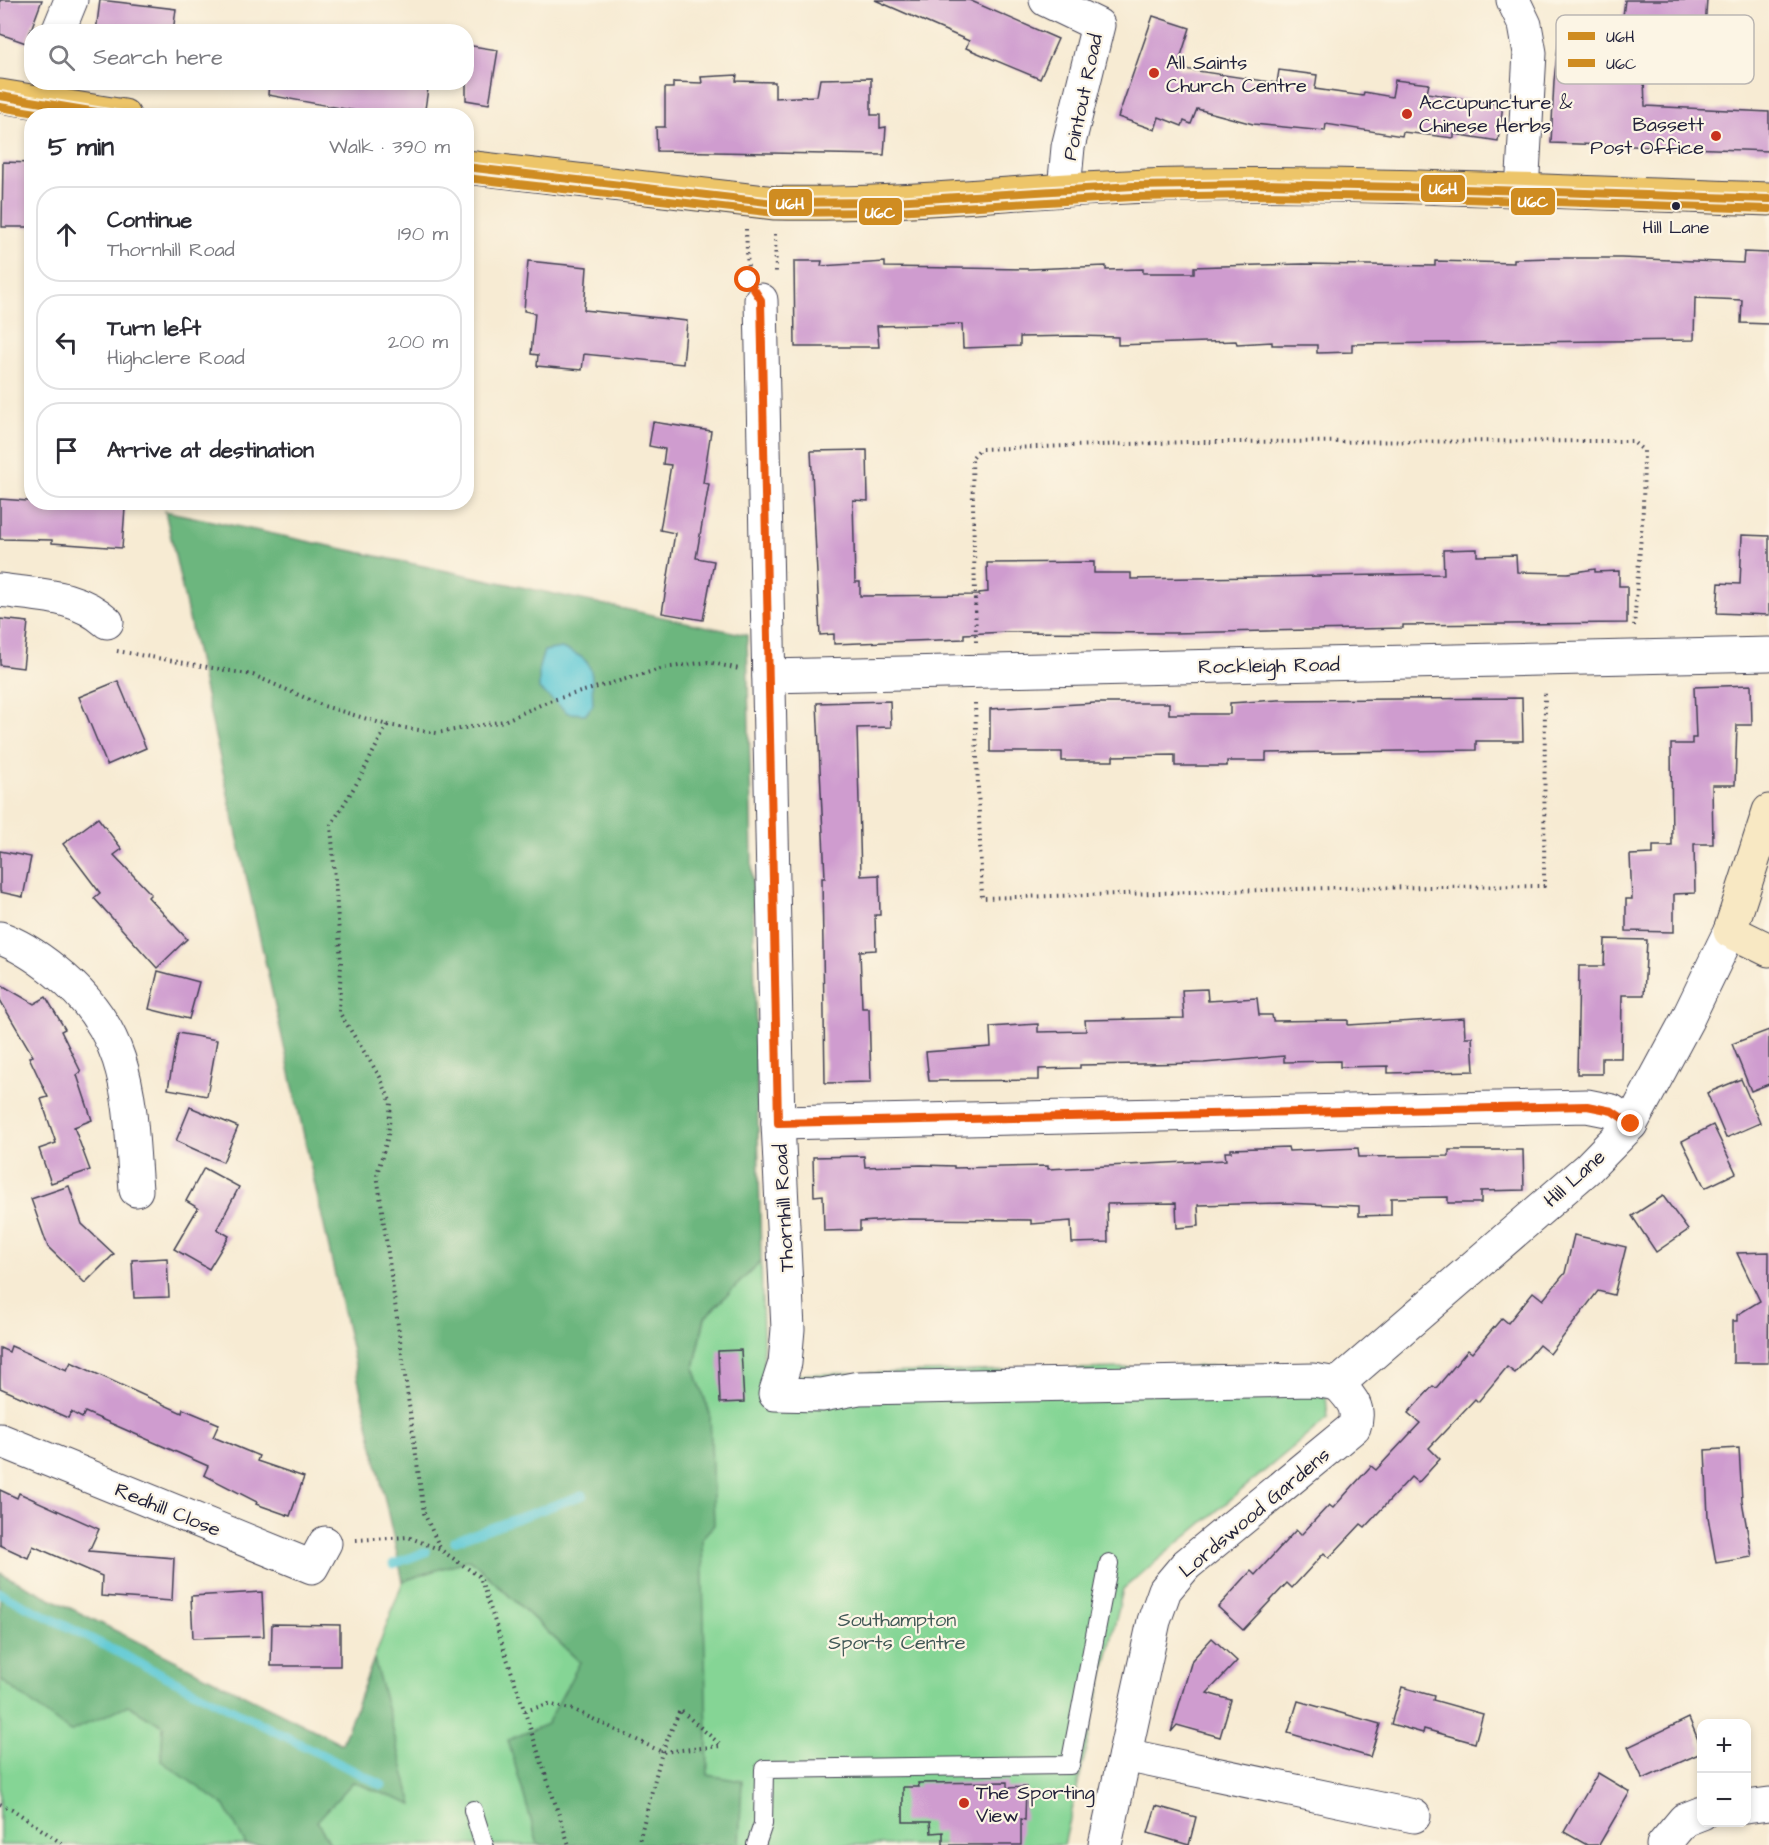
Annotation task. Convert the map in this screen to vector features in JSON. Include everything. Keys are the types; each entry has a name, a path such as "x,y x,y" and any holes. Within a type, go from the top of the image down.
{"main road":[{"path":"23,93 89,108"},
{"path":"474,168 742,201 775,203 952,199 1064,190 1181,185 1293,184 1769,199"}],"street":[{"path":"61,24 71,0"},
{"name":"Pointout Road","path":"1046,0 1098,25 1068,147 1064,190"},
{"path":"1513,0 1525,25 1530,53 1522,191"},
{"name":"Thornhill Road","path":"761,300 778,1123 788,1329 785,1363 775,1394 822,1395 859,1388 1053,1384 1313,1380 1338,1384"},
{"path":"0,590 77,601 92,609 107,622"},
{"name":"Rockleigh Road","path":"769,676 1769,654"},
{"name":"Hill Lane","path":"1338,1384 1588,1168 1631,1124 1687,1020 1730,931 1769,811"},
{"path":"1730,931 1769,950"},
{"path":"0,938 37,957 68,981 85,999 109,1034 123,1066 130,1102 136,1190"},
{"path":"778,1123 1587,1106 1612,1111 1631,1124"},
{"name":"Lordswood Gardens","path":"1105,1845 1156,1612 1165,1590 1186,1565 1354,1427 1358,1417 1356,1407 1338,1384"},
{"name":"Redhill Close","path":"0,1440 312,1567 325,1543"},
{"path":"1125,1755 1414,1816"},
{"path":"1751,1806 1769,1804"},
{"path":"1663,1845 1684,1820 1697,1815"}],"lane":[{"path":"756,1845 763,1824 764,1769 1070,1764 1109,1563"},
{"path":"473,1810 484,1845"}],"path":[{"path":"742,201 748,280 761,300 776,275 775,203"},
{"path":"1546,659 1544,886 1333,888 982,898 974,672 976,645 972,458 980,449 1188,442 1632,441 1644,451 1643,509 1634,624 1637,657"},
{"path":"107,622 117,652 172,659 253,675 324,706 387,725 437,733 504,721 549,700 664,668 708,662 769,676"},
{"path":"387,725 360,778 331,825 341,961 339,1012 380,1077 391,1103 388,1136 377,1174 424,1513 441,1550"},
{"path":"325,1543 408,1537 441,1550 480,1577 569,1845"},
{"path":"525,1711 548,1704 574,1710 662,1752 721,1746 680,1710 662,1752 638,1845"},
{"path":"0,1804 22,1815 64,1845"}],"green space":[{"path":"165,511 747,635 761,1261 705,1317 694,1368 710,1414 714,1525 702,1538 708,1775 742,1781 739,1845 538,1845 508,1740 547,1724 580,1662 470,1559 403,1581"},
{"name":"Southampton Sports Centre","path":"761,1261 764,1375 1323,1364 1328,1418 1123,1589 1064,1845 0,1845 0,1573 342,1744 403,1581 470,1559 580,1662 710,1414 694,1368 705,1317"},
{"path":"0,1573 342,1744 374,1659 413,1805 353,1782 317,1821 331,1845 246,1845 225,1806 161,1761 163,1726 128,1705 70,1732 0,1679"}],"water":[{"path":"561,648 581,657 590,668 593,705 586,714 568,713 539,689 539,667 544,651"}],"building":[{"path":"0,0 42,0 33,24 24,24 24,42 0,34"},
{"path":"100,0 176,9 174,24 97,24"},
{"path":"875,0 969,0 1058,39 1040,79 966,48 969,41"},
{"path":"1625,0 1707,0 1706,15 1623,15"},
{"path":"1153,16 1190,28 1177,68 1277,83 1279,70 1317,75 1315,89 1363,96 1364,92 1392,97 1395,80 1429,84 1427,93 1503,105 1498,141 1454,134 1454,138 1403,132 1402,136 1326,124 1325,131 1253,124 1197,109 1191,124 1184,121 1182,126 1159,117 1155,130 1118,117"},
{"path":"474,46 498,50 489,104 466,100 466,90 474,90"},
{"path":"1556,63 1556,84 1644,84 1645,106 1769,112 1769,151 1551,143"},
{"path":"737,75 736,81 775,82 775,98 817,96 820,79 871,78 871,115 880,115 880,128 886,127 884,155 657,151 656,127 665,127 665,88 673,88 673,82 702,83 701,77"},
{"path":"268,90 428,90 425,108 340,108 268,95"},
{"path":"3,162 24,163 24,227 2,227"},
{"path":"1744,252 1769,253 1769,324 1741,323 1742,300 1695,298 1694,340 1352,344 1352,352 1317,353 1317,345 1272,345 1272,342 1237,344 1236,341 1118,345 1118,337 1077,336 1020,337 1020,346 963,348 962,324 877,326 879,347 795,347 794,261 822,261 821,266 885,262 885,267 1029,269 1106,266 1106,270 1143,269 1143,273 1194,273 1194,267 1303,264 1435,266 1435,261 1514,263 1514,259 1553,258 1743,263"},
{"path":"528,261 587,267 584,310 687,321 683,364 584,354 582,370 537,366 538,355 531,354 535,313 524,311"},
{"path":"653,422 711,431 703,483 709,484 696,558 714,561 703,620 662,613 675,533 660,530 671,465 663,464 665,449 649,446"},
{"path":"867,450 868,501 853,500 855,582 860,582 860,596 979,595 979,593 988,592 987,563 1094,562 1094,573 1131,573 1131,579 1444,574 1443,550 1477,549 1477,556 1516,555 1517,572 1568,573 1595,569 1595,572 1619,571 1619,586 1627,586 1627,623 1403,625 1403,628 1174,633 1007,632 964,634 964,639 834,644 834,634 820,635 811,451"},
{"path":"0,499 24,501 24,510 125,510 122,548 52,543 52,540 0,539"},
{"path":"1742,535 1769,536 1769,615 1717,613 1719,583 1740,584"},
{"path":"0,619 28,622 23,668 0,665"},
{"path":"118,681 146,748 107,765 79,697"},
{"path":"1751,685 1752,725 1737,725 1735,785 1712,785 1713,844 1694,844 1695,893 1674,894 1674,932 1626,931 1626,899 1632,899 1630,855 1653,854 1653,846 1672,846 1671,744 1692,744 1692,738 1696,738 1694,687"},
{"path":"1522,698 1523,741 1476,741 1476,750 1266,753 1266,761 1227,761 1227,766 1175,766 1175,755 1113,756 1113,761 1062,761 1062,752 990,752 990,709 1095,703 1169,703 1169,714 1230,714 1230,703 1278,700"},
{"path":"890,701 891,727 857,728 861,876 879,875 880,915 875,915 876,950 860,951 862,1008 869,1008 871,1082 825,1083 822,878 825,878 817,703"},
{"path":"98,818 122,849 114,855 151,894 148,897 187,939 157,968 94,898 100,893 63,844"},
{"path":"0,851 31,857 23,897 0,892"},
{"path":"1605,939 1647,940 1644,995 1622,995 1621,1058 1602,1058 1602,1074 1577,1074 1579,966 1604,966"},
{"path":"158,971 199,982 189,1019 149,1009"},
{"path":"0,984 34,1004 46,997 65,1029 61,1031 81,1072 77,1075 92,1120 74,1127 90,1170 51,1183 39,1149 56,1143 41,1099 48,1097 29,1057 33,1056 0,1000"},
{"path":"1207,989 1208,1001 1257,998 1259,1015 1272,1015 1273,1021 1348,1020 1348,1025 1464,1018 1465,1037 1472,1037 1474,1071 1388,1073 1388,1066 1340,1067 1340,1061 1284,1062 1284,1056 1204,1063 1080,1065 1080,1068 1039,1069 1039,1080 929,1081 926,1052 991,1047 990,1027 1038,1024 1038,1032 1086,1031 1085,1020 1184,1018 1182,990"},
{"path":"1769,1030 1769,1084 1751,1091 1732,1044"},
{"path":"178,1033 217,1040 207,1096 168,1089"},
{"path":"1741,1079 1760,1123 1726,1138 1707,1093"},
{"path":"190,1107 238,1127 223,1162 176,1141"},
{"path":"1713,1125 1736,1173 1705,1188 1682,1141"},
{"path":"1288,1147 1289,1151 1358,1148 1359,1157 1449,1156 1449,1150 1523,1150 1524,1190 1481,1191 1481,1203 1448,1203 1448,1197 1391,1198 1391,1215 1359,1216 1359,1206 1284,1203 1198,1205 1199,1226 1177,1228 1176,1203 1107,1204 1108,1242 1072,1243 1071,1221 1031,1224 1031,1220 905,1219 860,1222 860,1230 824,1231 823,1195 814,1196 813,1157 864,1156 865,1167 1048,1166 1048,1169 1226,1160 1225,1152 1231,1152 1231,1149"},
{"path":"204,1168 239,1187 217,1229 229,1236 209,1269 174,1249 198,1208 186,1201"},
{"path":"69,1186 82,1224 114,1254 85,1283 48,1247 31,1199"},
{"path":"1663,1196 1688,1230 1656,1252 1632,1216"},
{"path":"1574,1235 1626,1247 1614,1295 1598,1291 1550,1354 1539,1345 1515,1373 1507,1367 1478,1402 1475,1399 1429,1448 1440,1459 1418,1483 1411,1477 1365,1527 1361,1524 1329,1558 1324,1553 1292,1588 1287,1583 1243,1630 1218,1607 1251,1571 1255,1575 1296,1530 1301,1535 1329,1505 1333,1508 1371,1466 1376,1470 1420,1423 1408,1413 1433,1386 1436,1388 1468,1350 1472,1353 1502,1318 1508,1323 1533,1292 1543,1300 1565,1273"},
{"path":"1769,1252 1768,1363 1733,1363 1733,1321 1737,1321 1737,1315 1760,1301 1737,1253"},
{"path":"167,1258 169,1297 134,1298 132,1260"},
{"path":"11,1346 67,1370 71,1362 182,1413 183,1409 219,1424 213,1437 259,1456 257,1461 304,1477 290,1516 256,1504 257,1502 204,1475 208,1466 85,1412 82,1418 71,1412 68,1418 0,1388 0,1348 9,1352"},
{"path":"741,1350 744,1402 720,1403 718,1351"},
{"path":"1739,1448 1742,1501 1752,1557 1716,1563 1708,1517 1705,1450"},
{"path":"0,1490 17,1498 19,1493 99,1529 89,1551 174,1558 172,1601 101,1596 102,1576 33,1546 28,1558 0,1545"},
{"path":"262,1592 264,1636 193,1638 191,1596"},
{"path":"272,1624 340,1625 340,1666 271,1666"},
{"path":"1212,1638 1237,1661 1207,1693 1231,1700 1220,1737 1177,1725 1171,1732 1192,1660"},
{"path":"1402,1687 1434,1696 1433,1700 1483,1714 1475,1743 1424,1729 1423,1733 1391,1724"},
{"path":"1298,1701 1380,1724 1370,1757 1288,1733"},
{"path":"1689,1718 1697,1737 1697,1755 1643,1779 1628,1747"},
{"path":"1598,1773 1630,1792 1599,1845 1587,1845 1564,1832"},
{"name":"The Sporting View","path":"1007,1782 1007,1788 1026,1787 1025,1820 1021,1819 1021,1845 943,1845 943,1832 931,1833 930,1822 903,1822 903,1787 919,1787 918,1783"},
{"path":"1156,1806 1196,1817 1189,1845 1148,1833"}],"waterway":[{"path":"454,1541 583,1495"},
{"path":"393,1564 426,1552"},
{"path":"0,1593 382,1785"}],"transit line":[{"name":"U6H","path":"0,96 73,108"},
{"name":"U6C","path":"0,107 24,111"},
{"name":"U6H","path":"474,168 775,203 877,202 1133,186 1257,184 1769,199"},
{"name":"U6C","path":"474,179 775,213 878,212 1133,197 1257,195 1403,197 1769,209"}],"place":[{"name":"All Saints Church Centre","path":"1154,73"},
{"name":"Accupuncture & Chinese Herbs","path":"1407,114"},
{"name":"Bassett Post Office","path":"1716,136"},
{"name":"Hill Lane","path":"1676,206"},
{"name":"The Sporting View","path":"964,1803"}],"route":[{"path":"748,280 761,300 778,1123 1587,1106 1612,1111 1631,1124"}]}
